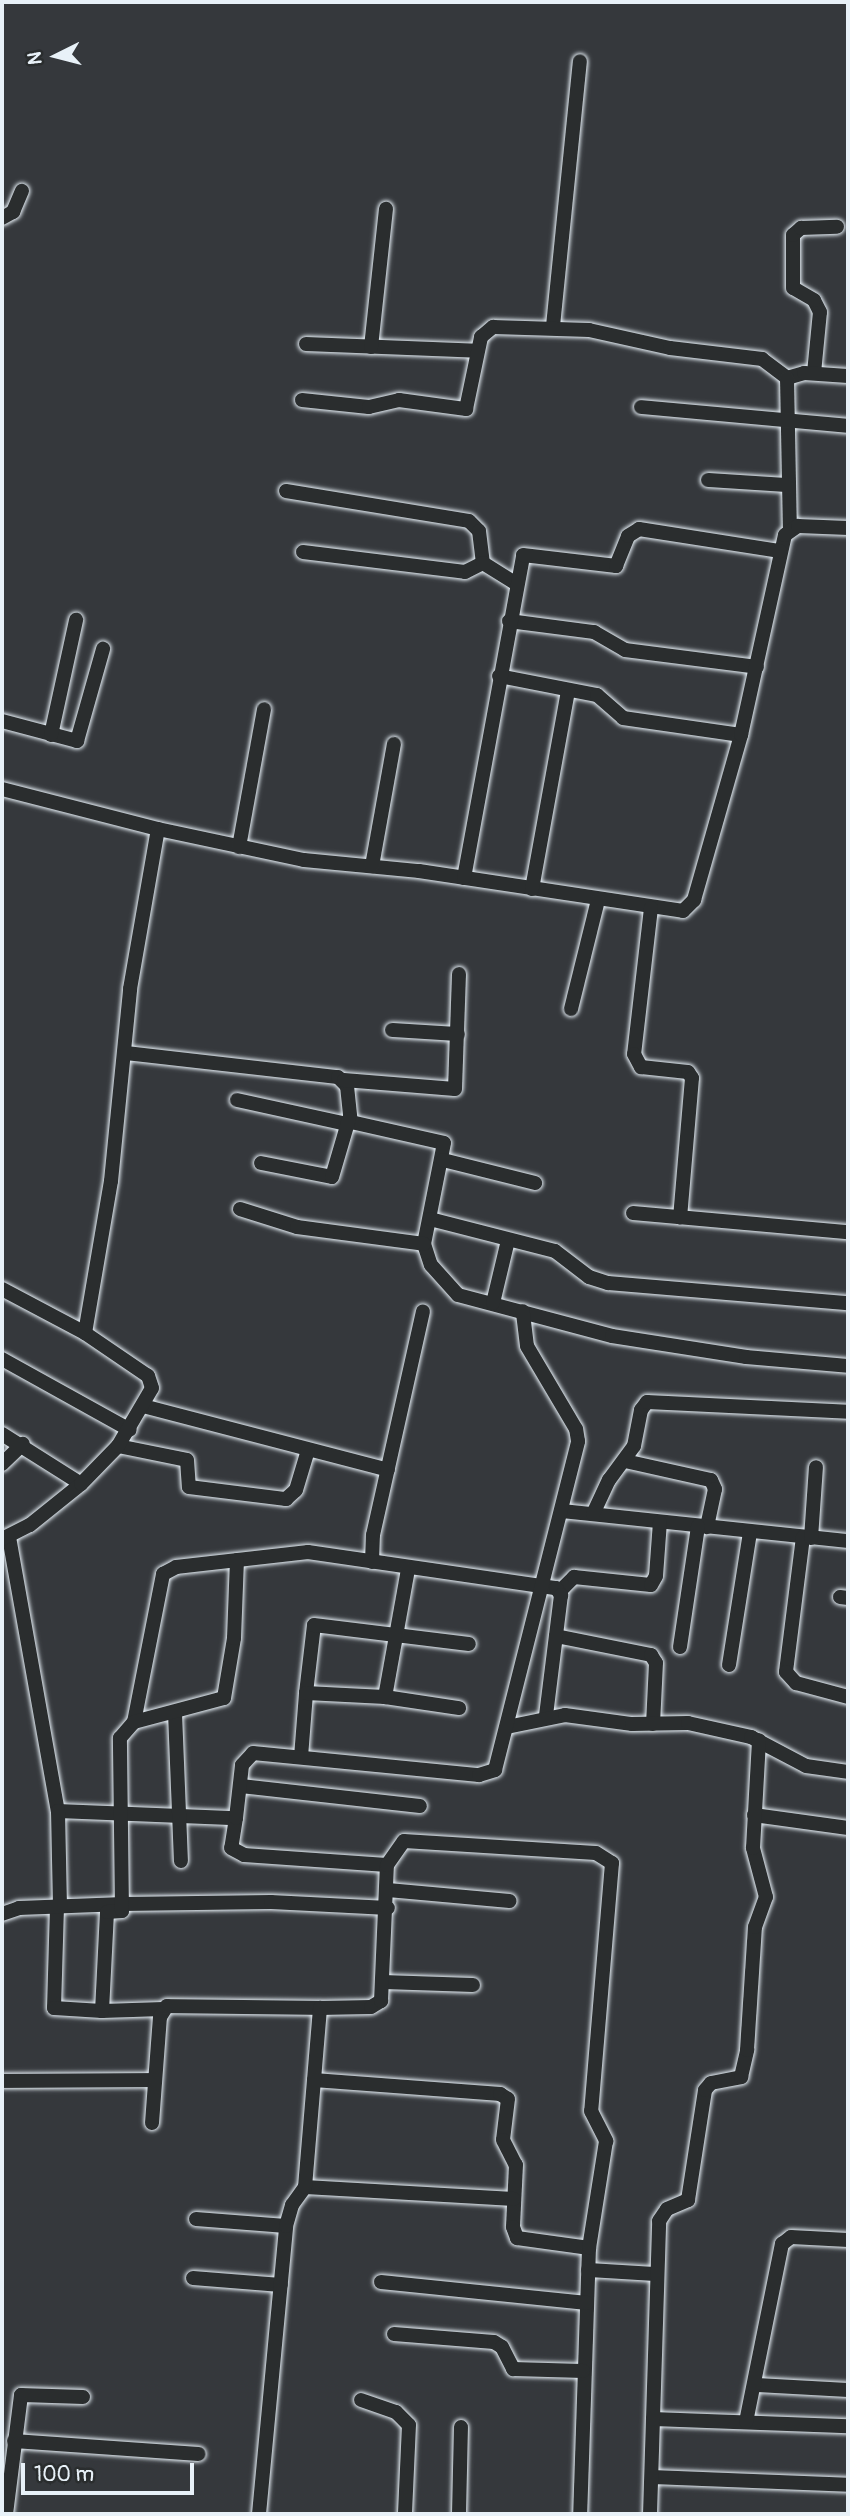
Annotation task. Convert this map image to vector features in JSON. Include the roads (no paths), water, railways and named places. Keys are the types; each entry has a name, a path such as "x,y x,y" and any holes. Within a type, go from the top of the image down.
{"street":[{"path":"553,326 580,61"},
{"path":"2,218 13,212 22,191"},
{"path":"371,347 386,209"},
{"path":"814,373 820,312 814,300 793,288 793,235 801,228 836,227"},
{"path":"2,789 158,830 239,847 464,878 651,908 683,911 694,900 741,735 780,551 790,529 787,485 788,378 774,364 755,357 553,326 493,327 484,332 477,351 466,409 399,400 369,407 302,400"},
{"path":"306,344 477,351"},
{"path":"788,378 814,373 848,376"},
{"path":"641,407 788,423 848,426"},
{"path":"708,480 787,485"},
{"path":"286,491 469,521 479,531 484,563 515,583"},
{"path":"790,529 848,527"},
{"path":"464,878 515,583 526,554 617,566 635,529 780,551"},
{"path":"303,552 465,572 484,563"},
{"path":"51,735 76,620"},
{"path":"509,621 594,632 625,650 757,667"},
{"path":"2,721 51,735 80,738 103,649"},
{"path":"499,676 601,697 623,718 741,735"},
{"path":"532,889 568,690"},
{"path":"239,847 264,709"},
{"path":"372,866 394,744"},
{"path":"85,1333 126,1053 130,989 158,830"},
{"path":"571,1009 598,900"},
{"path":"651,908 634,1054 641,1067 688,1072 692,1078 680,1217"},
{"path":"126,1053 344,1080 455,1088 459,974"},
{"path":"392,1030 458,1034"},
{"path":"261,1163 332,1177 348,1122 344,1080"},
{"path":"237,1100 438,1139 444,1143 443,1160 424,1244 428,1260 452,1292 612,1336 746,1357 848,1366"},
{"path":"443,1160 535,1183"},
{"path":"240,1209 297,1227 424,1244"},
{"path":"633,1213 848,1232"},
{"path":"430,1219 555,1251 589,1277 608,1283 848,1303"},
{"path":"493,1303 508,1240"},
{"path":"2,1289 85,1333 148,1376 152,1388 130,1430 81,1484 5,1538 58,1811 59,1907 54,2008 102,2011 163,2009 184,2003 320,2008 377,2005 383,1982 388,1908 387,1865 404,1841 596,1853 612,1863 591,2111 606,2141 589,2248 580,2514"},
{"path":"387,1865 244,1855 232,1849 243,1766 253,1754 485,1775 495,1770 562,1511 578,1435 527,1346 523,1311"},
{"path":"372,1562 388,1470 423,1312"},
{"path":"2,1359 130,1430"},
{"path":"593,1514 609,1480 634,1446 641,1410 651,1401 848,1412"},
{"path":"144,1406 388,1470"},
{"path":"2,1434 23,1444 81,1484"},
{"path":"2,1464 23,1444"},
{"path":"118,1446 187,1460 189,1486 286,1499 296,1490 308,1450"},
{"path":"625,1461 711,1480 715,1489 702,1526 680,1647"},
{"path":"816,1466 786,1672 796,1683 848,1698"},
{"path":"562,1511 848,1541"},
{"path":"546,1716 560,1591 574,1577 651,1585 656,1576 660,1522"},
{"path":"730,1665 750,1532"},
{"path":"102,2011 107,1912 122,1911 123,1904 120,1738 134,1722 163,1574 176,1567 309,1552 408,1569 542,1586 560,1591"},
{"path":"134,1722 212,1705 228,1690 237,1560"},
{"path":"385,1698 408,1569"},
{"path":"301,1757 313,1626 469,1644"},
{"path":"556,1636 651,1655 656,1663 653,1724"},
{"path":"306,1693 385,1698 458,1708"},
{"path":"175,1713 181,1861"},
{"path":"507,1727 546,1716 653,1724 688,1723 759,1740 806,1766 848,1772"},
{"path":"650,2514 659,2221 667,2209 688,2200 705,2090 711,2083 741,2077 745,2060 755,1927 766,1897 755,1866 754,1815 759,1740"},
{"path":"241,1786 420,1806"},
{"path":"58,1811 120,1816 236,1818"},
{"path":"754,1815 848,1828"},
{"path":"388,1890 510,1901"},
{"path":"2,1914 19,1908 123,1904 271,1902 388,1908"},
{"path":"383,1982 473,1986"},
{"path":"259,2514 286,2226 292,2205 305,2187 320,2008"},
{"path":"152,2123 163,2009"},
{"path":"2,2081 155,2080"},
{"path":"314,2080 505,2096 509,2102 503,2140 516,2165 514,2199 517,2238 589,2248"},
{"path":"305,2187 514,2199"},
{"path":"196,2219 286,2226"},
{"path":"746,2422 757,2385 782,2244 790,2237 848,2240"},
{"path":"588,2270 656,2274"},
{"path":"193,2278 281,2285"},
{"path":"381,2282 587,2303"},
{"path":"394,2333 494,2342 513,2368 583,2371"},
{"path":"757,2385 848,2390"},
{"path":"6,2514 21,2395 83,2397"},
{"path":"361,2400 396,2412 409,2426 405,2514"},
{"path":"653,2419 848,2426"},
{"path":"459,2514 461,2427"},
{"path":"14,2441 199,2454"},
{"path":"652,2477 848,2486"}]}
